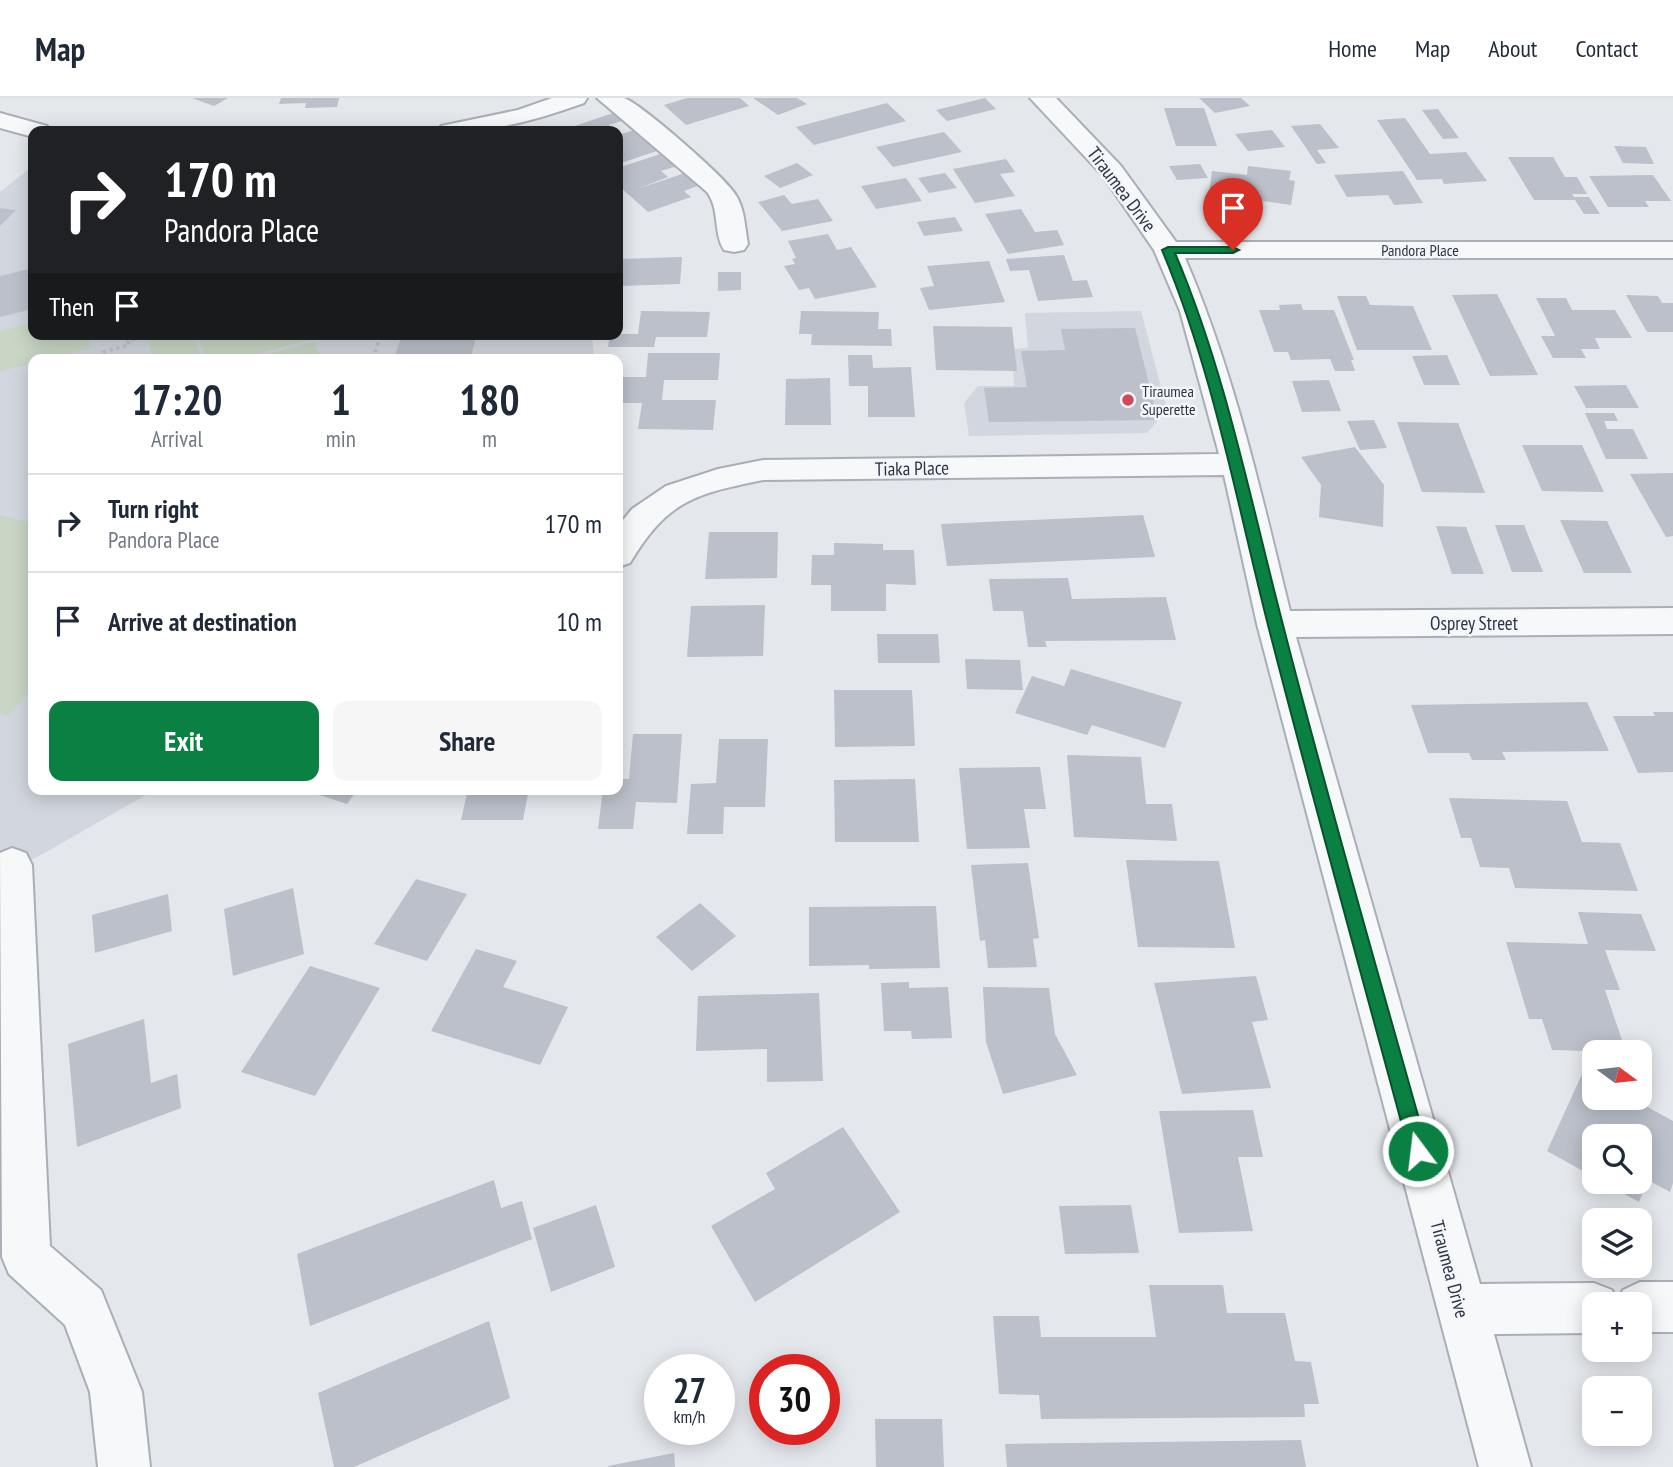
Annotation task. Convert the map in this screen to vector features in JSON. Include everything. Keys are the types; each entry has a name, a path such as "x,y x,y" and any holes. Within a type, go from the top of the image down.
{"street":[{"path":"475,126 524,116 575,98"},
{"path":"609,98 721,192 726,200 734,244"},
{"name":"Tiraumea Drive","path":"1042,98 1112,171 1168,250 1194,311 1238,464 1275,624 1505,1467"},
{"path":"0,120 28,128"},
{"name":"Pandora Place","path":"1168,250 1673,250"},
{"name":"Tiaka Place","path":"623,544 631,526 666,498 709,481 763,470 1238,464"},
{"name":"Osprey Street","path":"1275,624 1673,621"},
{"path":"12,865 26,1257 83,1308 116,1392 124,1467"},
{"path":"1652,1307 1673,1307"},
{"path":"1461,1309 1582,1308"}],"path":[{"path":"104,354 129,345 128,341 132,340"}],"shaded area":[{"path":"28,170 28,340 592,340 594,354 28,354 28,795 146,795 34,859 0,866 0,192"},
{"path":"1141,311 1167,410 1147,433 969,436 964,403 978,386 1014,386 1012,349 1028,348 1025,313"}],"green space":[{"path":"28,324 28,340 89,340 91,348 68,354 28,354 28,364 0,371 0,331"},
{"path":"195,340 200,354 152,354 148,341"},
{"path":"199,340 308,340 256,354 204,354"},
{"path":"314,342 319,354 269,354"},
{"path":"0,515 28,522 28,693 9,716 0,713"}],"building":[{"path":"192,98 228,98 214,106"},
{"path":"281,98 339,98 337,107 305,108 306,103 279,104"},
{"path":"687,98 740,98 749,106 686,125 664,105"},
{"path":"753,98 797,98 807,104 778,115"},
{"path":"985,98 996,109 947,121 936,110"},
{"path":"1199,98 1241,98 1250,106 1215,113"},
{"path":"887,103 906,121 814,145 796,127"},
{"path":"1164,108 1204,108 1217,146 1176,146"},
{"path":"1438,109 1459,138 1443,139 1422,110"},
{"path":"616,112 625,120 610,126 575,126"},
{"path":"1405,118 1430,154 1466,152 1487,181 1444,184 1442,179 1417,180 1377,120"},
{"path":"1320,124 1339,148 1317,150 1326,163 1317,164 1291,126"},
{"path":"634,130 657,151 623,162 623,133"},
{"path":"1272,130 1285,147 1248,151 1235,134"},
{"path":"944,132 962,152 893,167 876,147"},
{"path":"1614,146 1646,147 1654,164 1623,163"},
{"path":"663,153 677,166 661,171 668,177 637,189 685,173 700,185 684,191 691,197 648,212 623,190 623,166"},
{"path":"1508,157 1553,157 1565,177 1577,177 1587,194 1572,194 1574,197 1589,197 1600,214 1584,214 1575,200 1534,200"},
{"path":"1006,159 1015,172 1000,174 1015,196 975,203 953,169"},
{"path":"797,163 813,175 780,188 764,176"},
{"path":"1200,164 1208,178 1177,180 1169,166"},
{"path":"1248,166 1291,171 1289,180 1295,181 1291,205 1209,193 1212,171 1247,175"},
{"path":"1403,171 1423,203 1394,205 1388,195 1347,197 1334,175"},
{"path":"945,173 957,188 929,193 918,178"},
{"path":"1653,175 1671,201 1645,201 1649,207 1608,207 1589,176"},
{"path":"906,178 922,201 876,209 861,186"},
{"path":"784,195 792,204 818,199 833,221 782,231 758,202"},
{"path":"0,208 16,210 0,226"},
{"path":"1021,209 1035,232 1057,230 1064,245 1008,254 985,214"},
{"path":"955,217 963,231 924,236 917,222"},
{"path":"828,234 837,250 851,247 877,287 815,299 809,288 799,290 784,266 795,264 792,259 796,258 788,241"},
{"path":"1064,255 1073,281 1087,280 1093,297 1038,301 1029,270 1010,271 1006,259"},
{"path":"682,257 680,284 623,286 623,259"},
{"path":"989,261 1005,302 929,310 920,288 934,286 927,266"},
{"path":"28,269 28,310 0,317 0,276"},
{"path":"718,272 741,272 741,290 718,291"},
{"path":"1497,294 1538,375 1490,376 1452,295"},
{"path":"1626,295 1658,296 1662,303 1673,303 1673,332 1647,332"},
{"path":"1337,296 1366,296 1370,305 1413,306 1432,350 1357,350"},
{"path":"1536,298 1566,298 1572,310 1615,310 1632,338 1595,338 1600,349 1581,349 1586,358 1553,358 1541,336 1555,336"},
{"path":"1301,304 1303,310 1334,310 1354,360 1351,360 1355,371 1335,371 1330,359 1291,360 1288,352 1274,352 1259,310 1280,310 1279,305"},
{"path":"641,311 710,312 707,337 656,337 654,347 608,347 609,340 623,340 623,334 638,334"},
{"path":"801,311 879,312 878,329 891,329 892,346 811,345 812,334 799,334"},
{"path":"933,326 1012,327 1017,371 936,370"},
{"path":"1135,328 1158,420 989,422 984,388 1027,387 1021,351 1065,350 1061,329"},
{"path":"400,340 475,340 471,354 396,354"},
{"path":"648,353 720,353 718,380 664,380 662,400 716,400 713,430 638,429 642,403 623,403 623,377 646,377"},
{"path":"848,355 872,355 873,368 911,367 915,417 868,417 868,386 849,386"},
{"path":"1447,355 1460,385 1424,385 1412,356"},
{"path":"830,378 831,425 785,425 786,379"},
{"path":"1329,380 1341,411 1302,412 1292,381"},
{"path":"1626,385 1639,408 1586,408 1574,386"},
{"path":"1585,413 1614,413 1618,421 1604,421 1607,429 1633,429 1648,459 1606,459"},
{"path":"1374,420 1387,448 1360,450 1347,421"},
{"path":"1397,422 1458,423 1485,493 1422,492"},
{"path":"1522,445 1582,445 1604,492 1542,491"},
{"path":"1355,447 1384,485 1383,527 1319,517 1321,485 1301,457"},
{"path":"1673,473 1673,536 1666,537 1630,474"},
{"path":"1143,515 1155,557 947,566 941,524"},
{"path":"1560,520 1607,521 1632,573 1584,573"},
{"path":"1495,525 1524,525 1543,572 1512,572"},
{"path":"1436,526 1466,527 1484,574 1452,574"},
{"path":"709,532 778,532 777,578 705,579"},
{"path":"834,543 883,544 883,550 914,550 916,585 886,584 886,611 831,611 831,585 811,585 812,555 834,555"},
{"path":"1068,578 1072,599 1166,597 1176,640 1045,641 1047,647 1028,647 1023,611 993,611 989,579"},
{"path":"765,605 763,656 687,657 691,606"},
{"path":"877,634 938,634 940,663 878,663"},
{"path":"965,659 1020,660 1023,690 967,689"},
{"path":"1071,669 1182,702 1165,748 1092,725 1087,735 1015,713 1032,676 1064,686"},
{"path":"834,690 912,690 915,746 835,747"},
{"path":"1587,702 1609,751 1502,752 1506,760 1472,760 1469,753 1428,753 1411,705"},
{"path":"1653,712 1673,712 1673,772 1638,773 1613,716 1655,716"},
{"path":"633,734 682,734 677,803 636,802 633,829 598,829 602,795 623,795 623,779 629,779"},
{"path":"719,739 768,739 765,807 724,807 723,834 687,834 691,784 716,783"},
{"path":"1067,755 1141,757 1146,804 1172,804 1177,841 1074,837"},
{"path":"1040,767 1046,809 1024,809 1030,848 967,849 959,768"},
{"path":"915,779 919,842 835,842 834,780"},
{"path":"319,795 354,795 347,804"},
{"path":"467,795 528,795 523,820 461,820"},
{"path":"1449,798 1567,801 1582,842 1620,843 1638,891 1515,888 1509,868 1480,867 1471,838 1461,838"},
{"path":"1126,860 1219,861 1235,948 1138,947"},
{"path":"1028,863 1039,938 1033,939 1037,967 988,968 985,940 980,941 971,865"},
{"path":"416,879 467,894 427,961 374,944"},
{"path":"293,888 304,954 233,976 224,909"},
{"path":"168,894 172,931 95,953 92,915"},
{"path":"700,903 736,936 692,971 656,937"},
{"path":"936,906 940,968 809,966 809,907"},
{"path":"1578,912 1641,914 1656,951 1605,950 1620,990 1605,990 1622,1040 1582,1040 1582,1051 1552,1050 1542,1019 1529,1019 1506,942 1588,944"},
{"path":"476,949 517,961 503,987 568,1007 540,1065 431,1031"},
{"path":"310,966 380,988 315,1096 241,1072"},
{"path":"1256,976 1268,1020 1252,1022 1271,1088 1182,1094 1154,983"},
{"path":"909,982 909,988 948,987 952,1038 912,1039 911,1031 884,1031 881,983"},
{"path":"983,987 1049,988 1055,1034 1077,1075 1003,1094 986,1042"},
{"path":"819,993 823,1081 767,1082 767,1049 696,1051 698,996"},
{"path":"144,1019 151,1083 177,1074 181,1108 77,1147 68,1044"},
{"path":"1582,1074 1582,1110 1652,1110 1673,1121 1673,1183 1670,1192 1652,1182 1652,1124 1582,1124 1582,1170 1547,1151"},
{"path":"1253,1110 1263,1157 1238,1157 1253,1231 1179,1233 1159,1111"},
{"path":"843,1127 900,1212 755,1302 711,1226 775,1189 766,1173"},
{"path":"494,1180 501,1208 522,1201 532,1239 310,1326 297,1254"},
{"path":"1625,1194 1642,1194 1639,1202"},
{"path":"596,1205 615,1267 551,1292 533,1228"},
{"path":"1131,1205 1139,1253 1065,1254 1059,1206"},
{"path":"1149,1285 1223,1285 1227,1313 1285,1313 1295,1361 1311,1362 1319,1404 1304,1404 1305,1417 1041,1419 1039,1395 999,1394 993,1316 1039,1316 1041,1337 1156,1337"},
{"path":"489,1321 510,1398 354,1467 334,1467 318,1393"},
{"path":"875,1419 942,1419 944,1467 876,1467"},
{"path":"1301,1440 1306,1467 1007,1467 1005,1444"},
{"path":"674,1453 675,1467 608,1467 608,1466"}],"place":[{"name":"Tiraumea Superette","path":"1128,400"}],"route":[{"path":"1233,250 1168,250 1194,311 1238,464 1275,624 1418,1151"}]}
